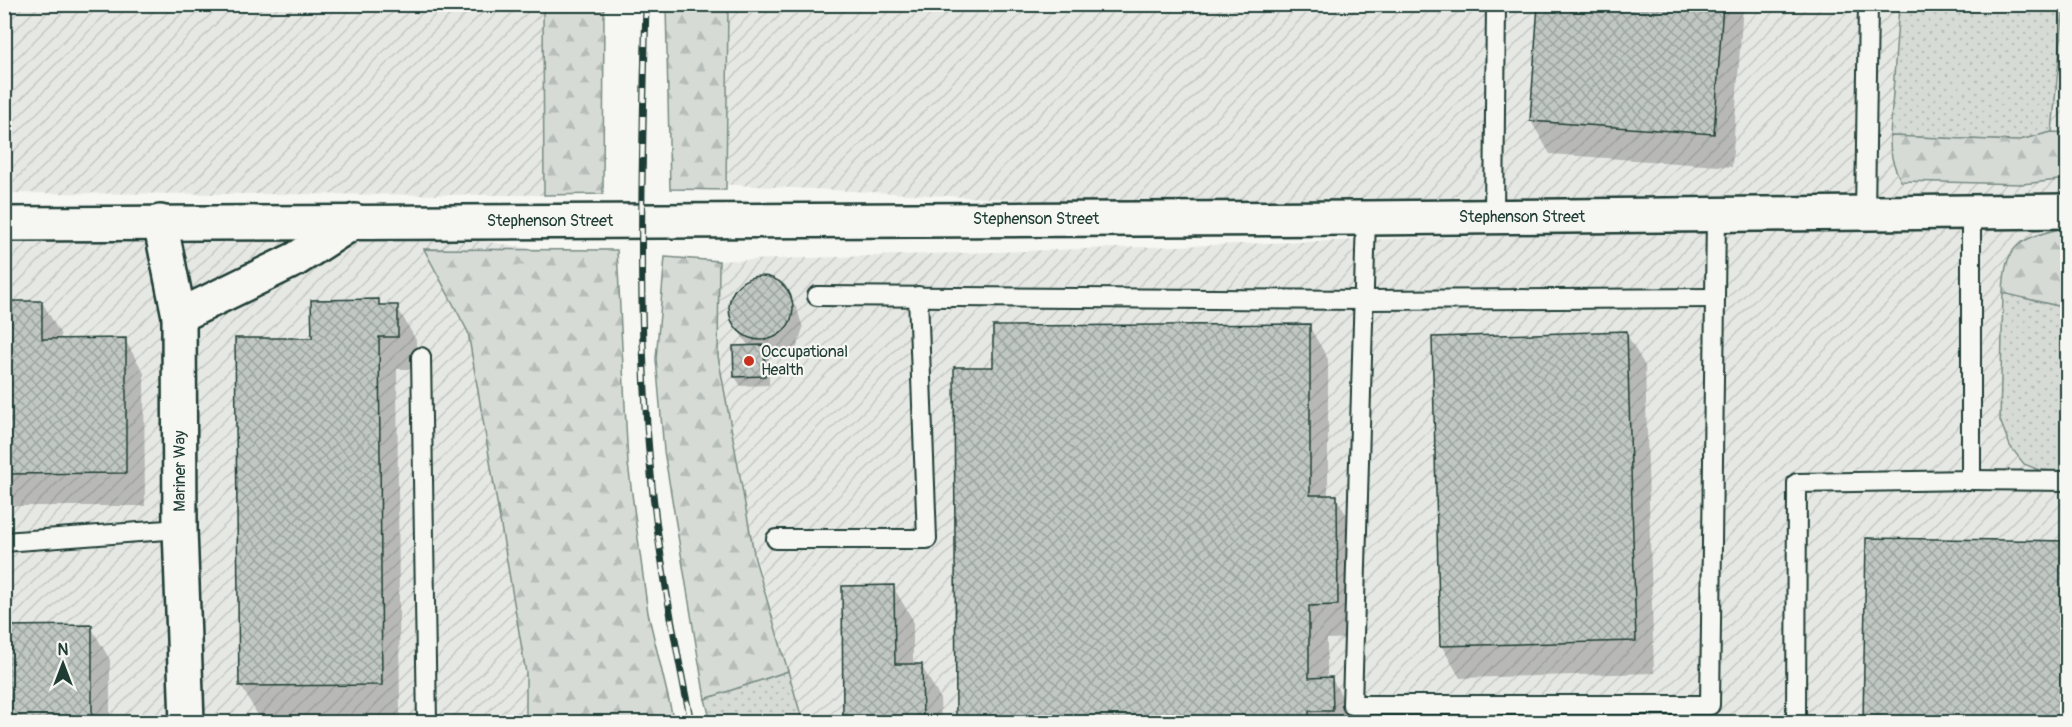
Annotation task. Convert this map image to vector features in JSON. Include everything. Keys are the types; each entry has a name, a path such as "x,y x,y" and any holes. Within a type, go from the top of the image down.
{"street":[{"name":"Stephenson Street","path":"4,224 1716,216 2067,211"},
{"path":"179,316 296,259 355,221"},
{"name":"Mariner Way","path":"160,222 179,316 180,529 189,720"}],"lane":[{"path":"1494,217 1496,4"},
{"path":"1865,214 1868,4"},
{"path":"1971,213 1971,480"},
{"path":"1366,218 1352,705 1709,714 1716,216"},
{"path":"817,296 1364,300 1714,298"},
{"path":"776,539 927,539 918,296"},
{"path":"421,357 427,723"},
{"path":"1796,723 1797,483 2067,480"},
{"path":"4,542 180,529"}],"shaded area":[{"path":"5,5 543,5 544,195 5,193"},
{"path":"702,5 2067,5 2067,211 1366,218 718,184"},
{"path":"2067,217 2067,722 803,722 753,546 718,356 719,261"},
{"path":"355,221 579,256 424,250 468,332 526,673 526,722 5,722 4,224"}],"green space":[{"path":"543,5 604,5 603,194 544,195"},
{"path":"666,5 728,5 726,190 670,189"},
{"path":"1899,5 2064,5 2052,132 2016,141 1890,136"},
{"path":"2052,132 2067,133 2067,179 2022,184 1901,181 1890,148 1890,136 2016,141"},
{"path":"2067,229 2067,308 2003,293 2007,265 2010,255 2016,248 2032,237"},
{"path":"424,249 617,250 628,464 648,613 674,722 526,722 526,673 468,332"},
{"path":"665,257 719,261 718,356 755,559 788,671 705,699 664,451 656,359"},
{"path":"2003,293 2067,308 2067,472 2039,470 2024,464 2010,446 2000,420"},
{"path":"788,671 803,722 711,722 705,699"}],"building":[{"path":"1538,4 1723,4 1714,134 1530,121"},
{"path":"761,276 779,282 787,290 793,308 787,326 779,334 761,340 743,334 735,326 729,308 735,290 743,282"},
{"path":"379,299 379,305 398,305 398,337 379,337 382,685 239,686 235,338 312,338 311,300"},
{"path":"4,301 42,301 42,339 126,338 126,473 4,474"},
{"path":"1310,324 1310,495 1337,495 1338,605 1309,606 1309,678 1332,677 1333,711 1309,711 1309,722 956,722 954,367 993,367 993,326"},
{"path":"1627,331 1636,641 1440,646 1432,337"},
{"name":"Occupational Health","path":"764,345 765,376 734,377 733,346"},
{"path":"1866,538 2068,541 2068,722 1863,722"},
{"path":"894,585 895,664 922,664 923,722 843,722 842,586"},
{"path":"92,625 92,722 4,722 4,626"}],"railway":[{"path":"646,4 642,305 647,425 659,545 691,722"}],"place":[{"name":"Occupational Health","path":"749,361"}]}
